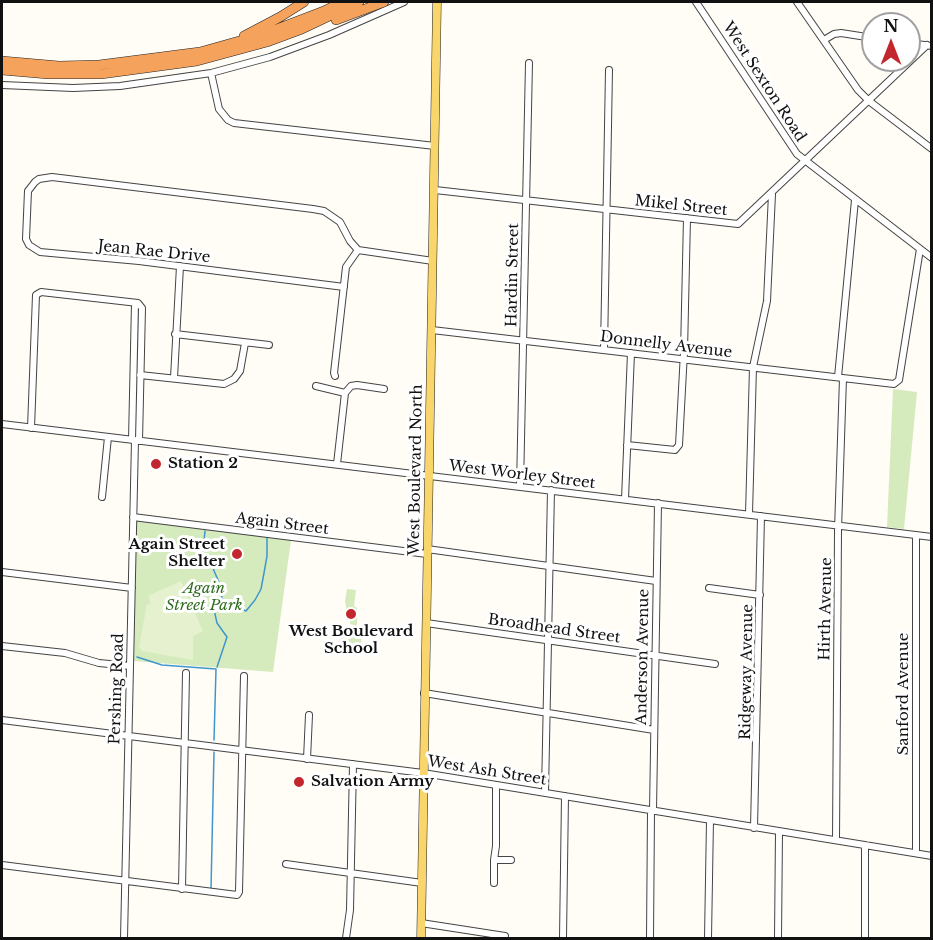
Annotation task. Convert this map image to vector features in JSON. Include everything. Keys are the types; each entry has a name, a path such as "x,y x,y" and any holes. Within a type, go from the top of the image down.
{"highway":[{"path":"227,44 304,2"},
{"path":"2,61 59,66 99,65 200,52 264,34 342,2"},
{"path":"2,70 48,74 101,74 165,67 246,48 302,29 360,2"},
{"path":"302,29 314,28 384,2"}],"main road":[{"name":"West Boulevard North","path":"421,939 437,2"}],"street":[{"path":"2,85 63,88 120,87 212,73 279,53 404,2"},
{"name":"West Sexton Road","path":"696,2 797,154 932,258"},
{"path":"797,2 858,90 932,149"},
{"path":"824,40 841,33 861,36"},
{"name":"Mikel Street","path":"435,190 738,224 929,45"},
{"name":"Hardin Street","path":"520,487 529,63"},
{"path":"604,350 609,70"},
{"path":"212,73 219,109 228,120 234,123 435,146"},
{"name":"Jean Rae Drive","path":"344,287 180,266 48,254 34,249 26,239 26,196 35,182 52,177 324,211 340,222 350,241 358,250"},
{"path":"749,514 753,367 767,301 772,194"},
{"name":"Hirth Avenue","path":"836,840 840,377 855,200"},
{"path":"627,445 675,450 679,446 687,218"},
{"name":"Donnelly Avenue","path":"432,330 897,383 920,249"},
{"path":"335,376 346,267 358,250 433,261"},
{"path":"174,378 180,266"},
{"path":"32,428 35,298 38,293 138,304 136,440"},
{"name":"Pershing Road","path":"124,939 133,517 140,375 138,304"},
{"path":"175,334 269,345"},
{"path":"140,375 219,384 230,381 240,370 245,343"},
{"path":"625,499 631,353"},
{"path":"337,464 345,393 351,386 357,385 384,389"},
{"path":"315,386 345,393"},
{"name":"West Worley Street","path":"2,424 932,537"},
{"path":"102,497 108,437"},
{"path":"545,793 551,490"},
{"name":"Anderson Avenue","path":"650,939 658,503"},
{"name":"Ridgeway Avenue","path":"754,828 761,516"},
{"name":"Again Street","path":"133,517 656,582"},
{"name":"Sanford Avenue","path":"916,535 916,853"},
{"path":"2,572 132,588"},
{"path":"709,588 760,595"},
{"name":"Broadhead Street","path":"426,623 715,664"},
{"path":"2,646 65,653 99,663 129,666"},
{"path":"182,889 186,673"},
{"path":"2,865 237,895 239,892 244,676"},
{"path":"424,693 654,730"},
{"path":"307,759 309,715"},
{"name":"West Ash Street","path":"2,720 423,773 932,856"},
{"path":"346,939 350,910 353,764"},
{"path":"494,883 496,785"},
{"path":"563,939 565,796"},
{"path":"708,939 710,820"},
{"path":"778,939 779,831"},
{"path":"865,845 865,939"},
{"path":"494,860 511,860"},
{"path":"286,864 422,883"},
{"path":"421,923 505,936"}],"green space":[{"path":"893,389 917,392 904,529 887,527"},
{"name":"Again Street Park","path":"136,521 291,540 273,672 133,661"},
{"path":"181,581 203,631 193,636 193,660 142,651 139,647 147,604 151,604 148,596"},
{"path":"347,589 356,590 354,606 357,608 357,625 364,626 359,654 337,652 341,637 352,635 353,625 350,624 351,617 347,614 345,601"}],"waterway":[{"path":"268,530 270,526"},
{"path":"203,551 205,531"},
{"path":"222,600 246,611 255,600 261,589 267,556 267,537"},
{"path":"203,559 212,566 221,587 222,600 215,609 215,614 217,623 227,637 217,667"},
{"path":"137,657 162,665 216,669 214,740"},
{"path":"211,889 214,752"}],"place":[{"name":"Station 2","path":"156,464"},
{"name":"Again Street Shelter","path":"237,554"},
{"name":"West Boulevard School","path":"351,614"},
{"name":"Salvation Army","path":"299,782"}]}
